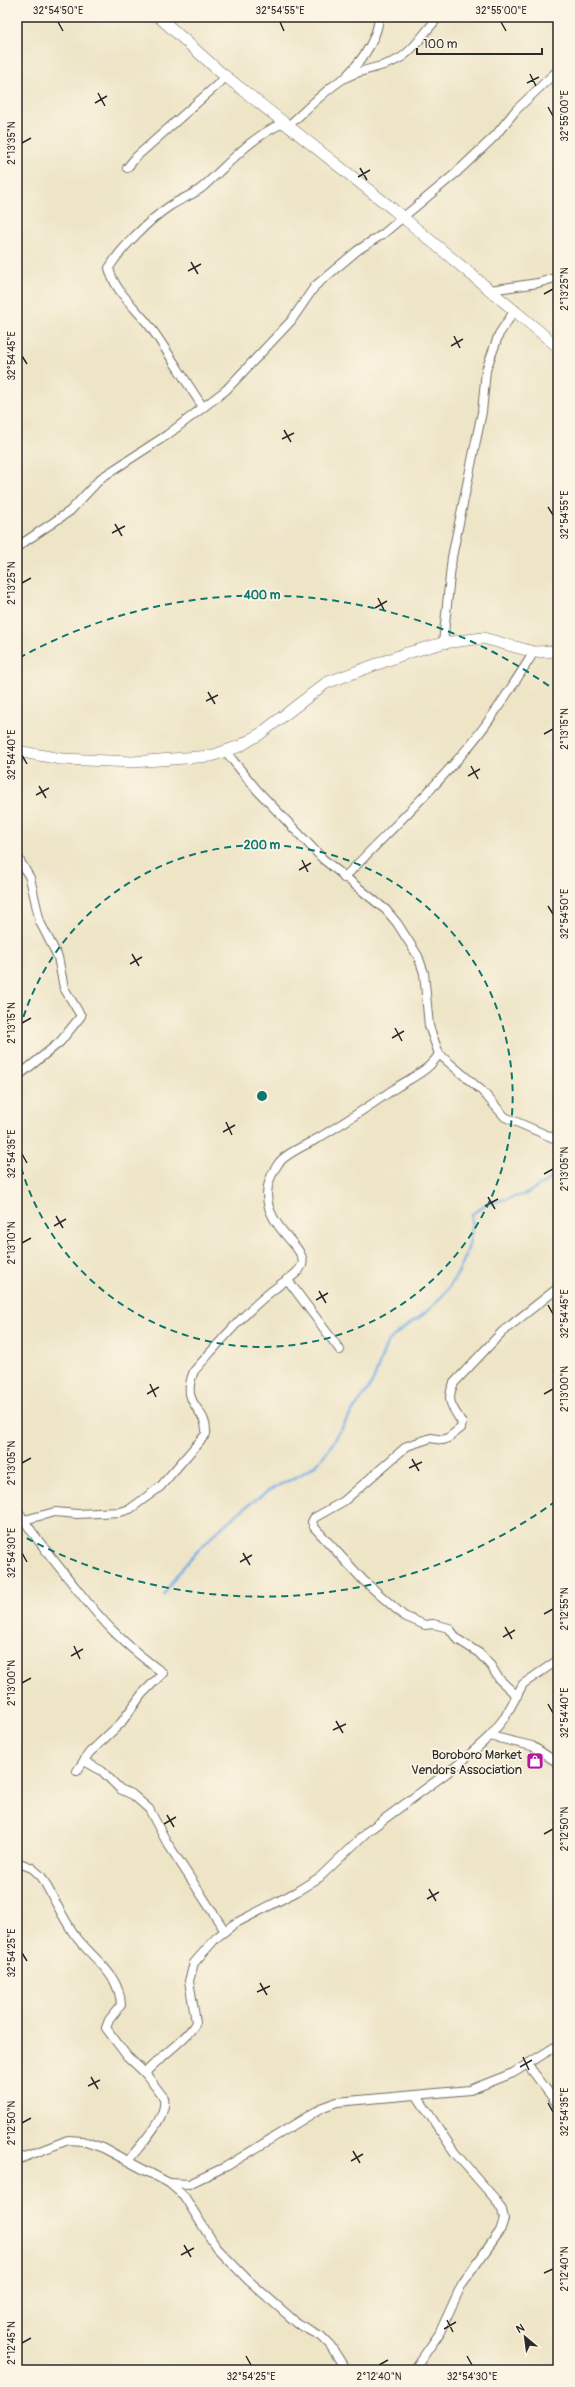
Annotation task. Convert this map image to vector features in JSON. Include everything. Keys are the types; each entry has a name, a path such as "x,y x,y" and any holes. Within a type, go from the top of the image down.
{"street":[{"path":"158,17 226,77 402,218 558,347"},
{"path":"203,406 150,327 118,288 111,276 109,268 129,244 170,206 190,197 204,186 250,142 286,124 345,78 359,64 369,49 376,34 380,17"},
{"path":"345,78 363,69 390,63 402,57 420,41 439,17"},
{"path":"17,547 70,511 101,478 167,435 203,406 226,390 291,321 315,286 358,250 384,234 495,136 516,110 558,70"},
{"path":"127,168 136,157 226,77"},
{"path":"490,290 538,283 558,277"},
{"path":"443,643 452,557 482,412 486,370 499,334 515,310"},
{"path":"17,762 20,751 61,759 133,762 198,758 226,752 260,734 326,683 388,660 443,643 483,638 534,652 558,652"},
{"path":"344,878 409,810 432,790 459,758 534,652"},
{"path":"226,752 257,790 344,878 386,910 418,956 426,985 429,1026 439,1054 482,1091 505,1117 558,1140"},
{"path":"17,856 30,878 40,922 58,957 64,988 81,1016 60,1042 17,1077"},
{"path":"24,1520 55,1512 77,1514 120,1512 130,1509 160,1487 206,1434 204,1421 191,1400 190,1381 194,1371 248,1313 299,1270 302,1264 301,1254 284,1235 268,1204 266,1192 278,1163 413,1077 435,1060 439,1054"},
{"path":"287,1279 340,1350"},
{"path":"517,1696 499,1679 491,1666 479,1653 458,1639 449,1628 414,1621 397,1610 363,1580 314,1527 312,1522 314,1518 344,1501 407,1446 431,1438 443,1440 458,1432 462,1423 450,1403 450,1393 454,1383 502,1332 558,1288"},
{"path":"17,1509 42,1549 96,1614 123,1642 163,1672 142,1694 121,1724 89,1753 77,1771"},
{"path":"145,2073 161,2056 195,2026 196,2018 188,1981 194,1963 225,1930 261,1909 296,1892 320,1877 368,1832 436,1783 490,1736 505,1717 517,1696 519,1688 527,1680 558,1660"},
{"path":"490,1736 532,1746 558,1763"},
{"path":"84,1761 102,1771 120,1789 134,1795 149,1809 166,1842 225,1930"},
{"path":"17,1862 32,1868 41,1876 73,1933 106,1969 118,1991 121,2004 108,2020 106,2028 127,2056 145,2073 164,2098 165,2103 160,2120 128,2161"},
{"path":"17,2160 68,2140 83,2142 103,2148 169,2182 184,2185 195,2182 227,2166 323,2107 338,2102 470,2090 499,2079 528,2064 558,2045"},
{"path":"528,2064 558,2105"},
{"path":"414,2370 439,2334 462,2284 500,2232 504,2219 502,2210 496,2200 455,2153 417,2096"},
{"path":"169,2182 184,2196 216,2247 248,2280 290,2317 321,2336 330,2345 346,2370"}],"waterway":[{"path":"164,1595 183,1567 223,1526 265,1493 297,1477 315,1465 325,1454 372,1383 389,1341 397,1333 425,1313 445,1293 453,1281 466,1256 470,1242 472,1214 486,1204 526,1194 558,1174"}],"place":[{"name":"Boroboro Market Vendors Association","path":"535,1761"}]}
